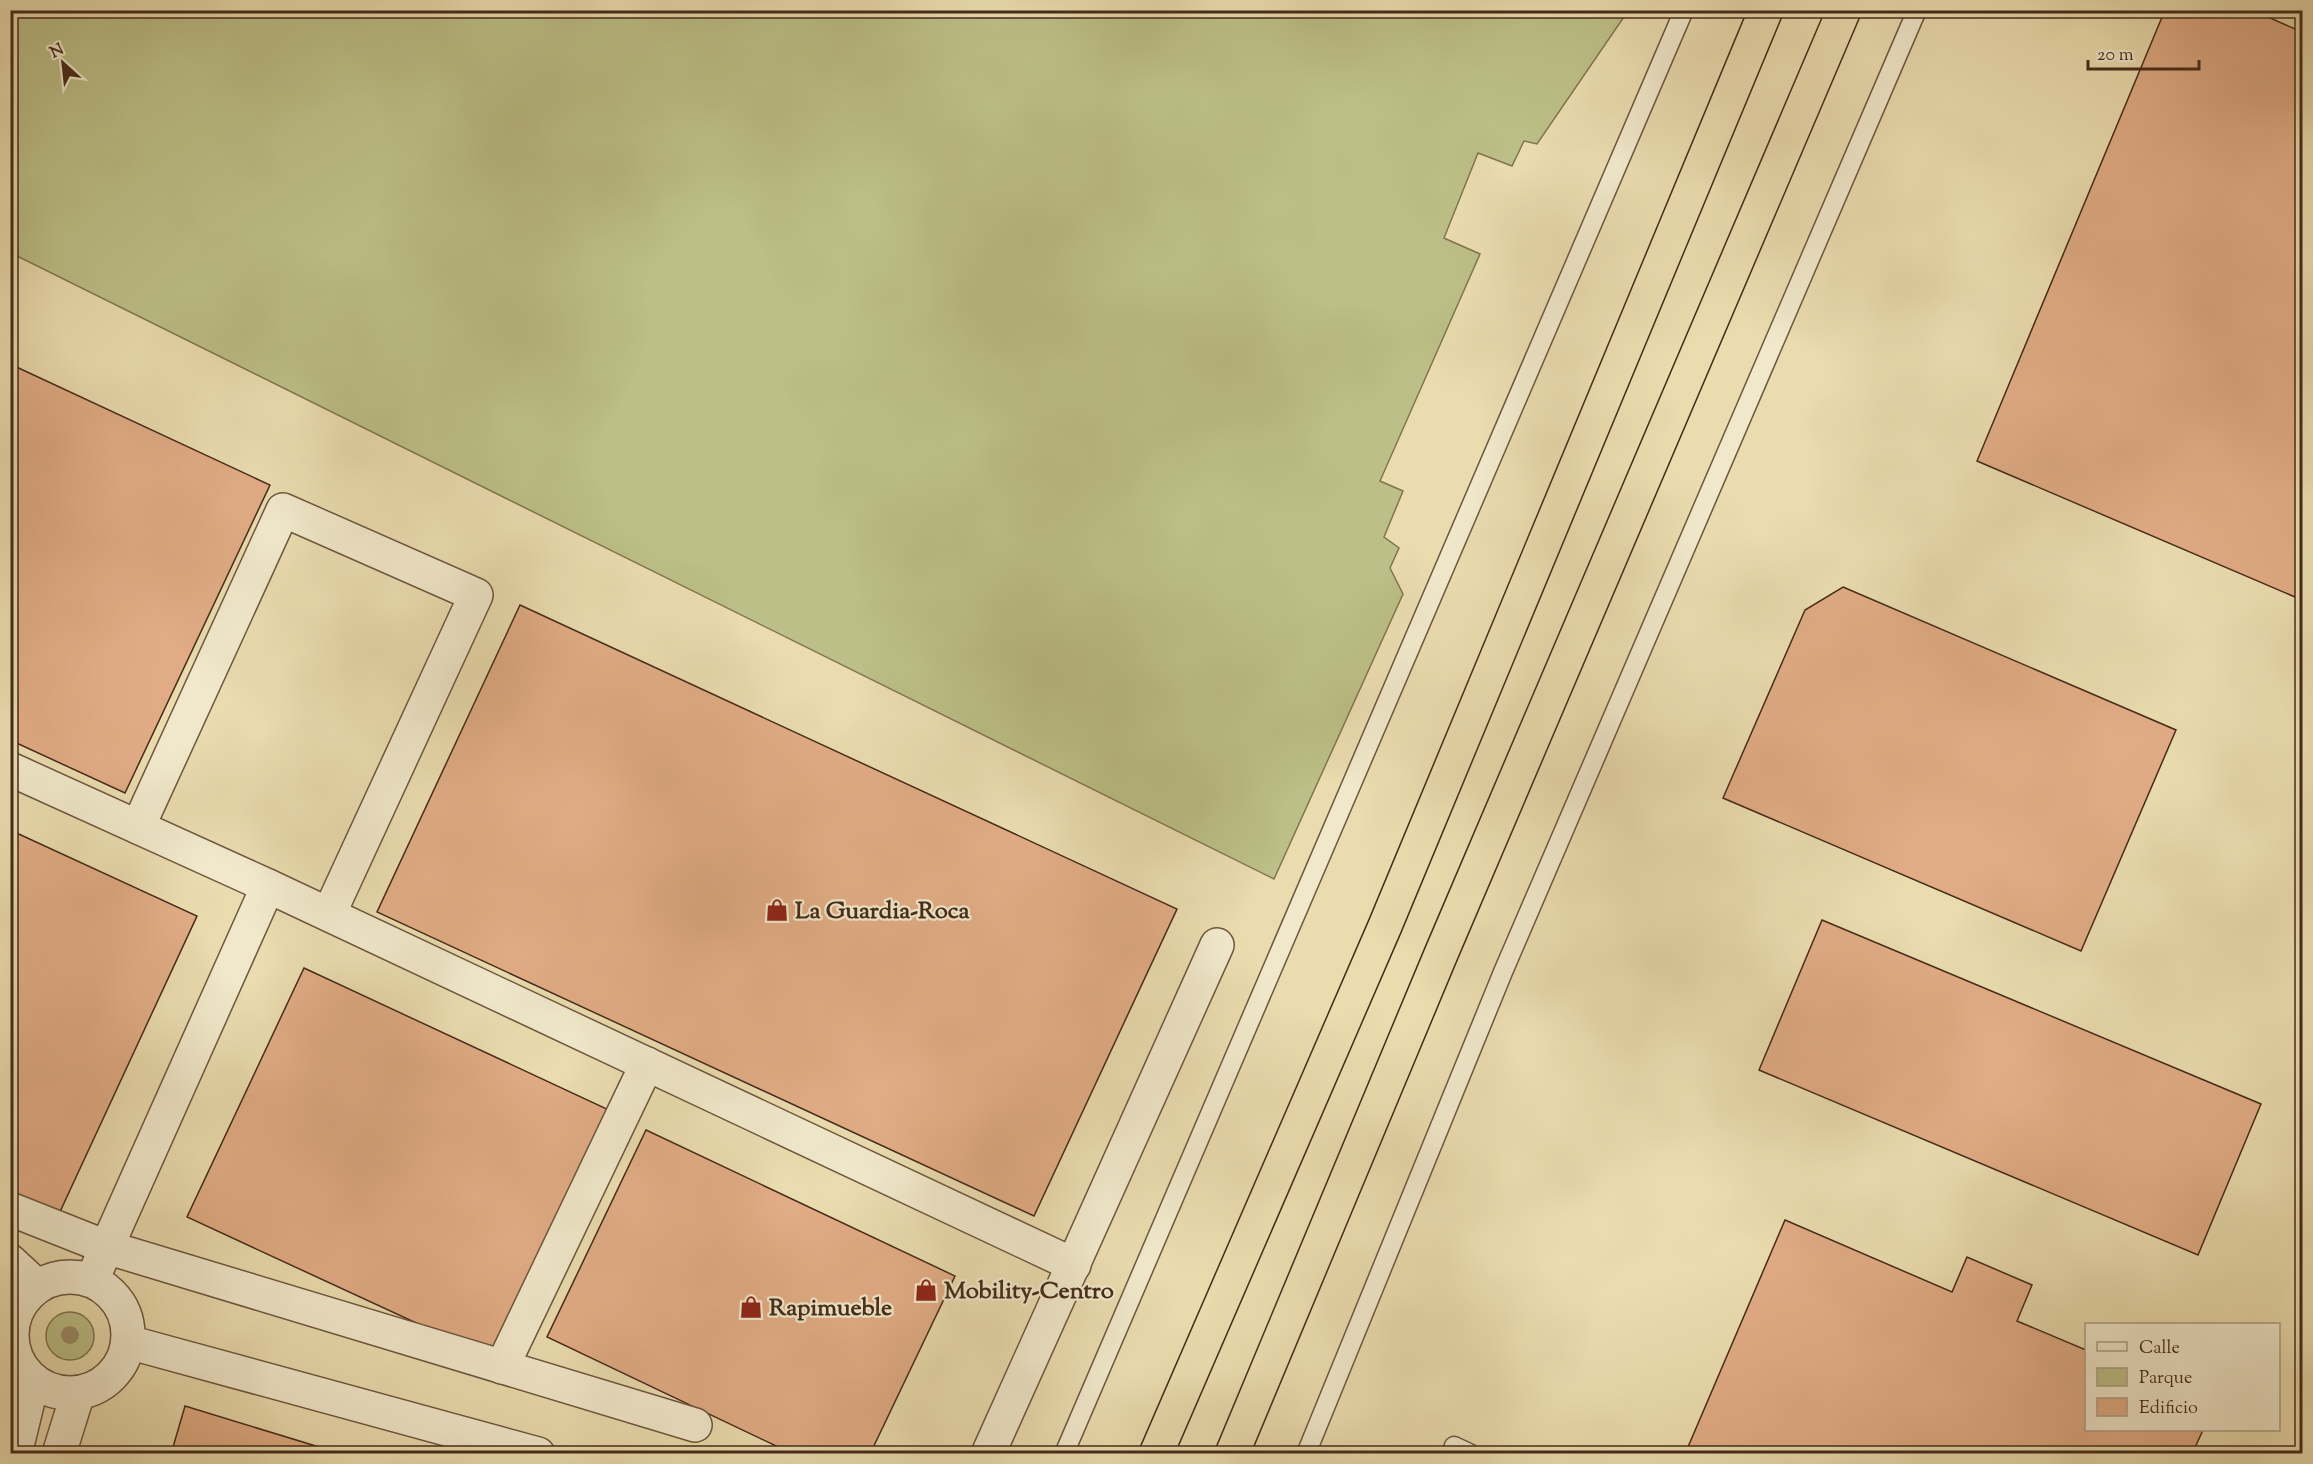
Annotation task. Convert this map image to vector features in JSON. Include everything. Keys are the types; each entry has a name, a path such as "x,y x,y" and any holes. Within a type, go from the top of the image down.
{"highway":[{"path":"1156,1454 1393,908 1766,10"},
{"path":"1232,1454 1441,954 1845,10"}],"street":[{"path":"138,827 283,510 476,595 329,915"},
{"path":"10,770 268,886 1074,1265"},
{"path":"92,1280 268,886"},
{"path":"988,1454 1217,945"},
{"path":"502,1367 647,1064"},
{"path":"10,1209 106,1247 695,1425"},
{"path":"10,1261 37,1286"},
{"path":"74,1276 92,1280 109,1291 120,1306 127,1323 128,1342 123,1361 111,1376 96,1388 62,1394 46,1389 20,1367 13,1351 11,1332 14,1314 23,1299 37,1286 55,1279 74,1276"},
{"path":"128,1342 538,1454"},
{"path":"15,1454 33,1380"},
{"path":"59,1454 78,1393"}],"lane":[{"path":"1064,1454 1684,10"},
{"path":"1306,1454 1508,961 1917,10"},
{"path":"1451,1454 1454,1446 1471,1454"}],"green space":[{"path":"10,11 1628,11 1537,144 1524,141 1512,166 1478,153 1444,238 1480,254 1380,481 1403,491 1384,537 1399,548 1390,568 1403,594 1274,879 11,253"},
{"path":"70,1312 87,1319 94,1336 87,1353 70,1360 53,1353 46,1336 53,1319"}],"building":[{"path":"2165,10 2252,10 2302,32 2302,600 1977,461"},
{"path":"10,364 270,485 125,793 10,740"},
{"path":"1843,587 2176,730 2081,951 1723,798 1805,610"},
{"name":"La Guardia-Roca","path":"520,605 1177,909 1034,1216 377,912"},
{"path":"10,830 197,916 58,1216 10,1194"},
{"path":"1822,920 2261,1104 2198,1255 1759,1070"},
{"path":"304,968 609,1110 492,1358 187,1217"},
{"name":"Rapimueble","path":"646,1130 955,1276 870,1454 793,1454 547,1337"},
{"path":"1785,1220 1952,1292 1967,1257 2032,1285 2017,1321 2085,1350 2085,1431 2203,1431 2192,1454 1685,1454"},
{"path":"185,1406 342,1454 171,1454"}],"place":[{"name":"La Guardia-Roca","path":"777,910"},
{"name":"Mobility-Centro","path":"926,1290"},
{"name":"Rapimueble","path":"751,1307"}]}
